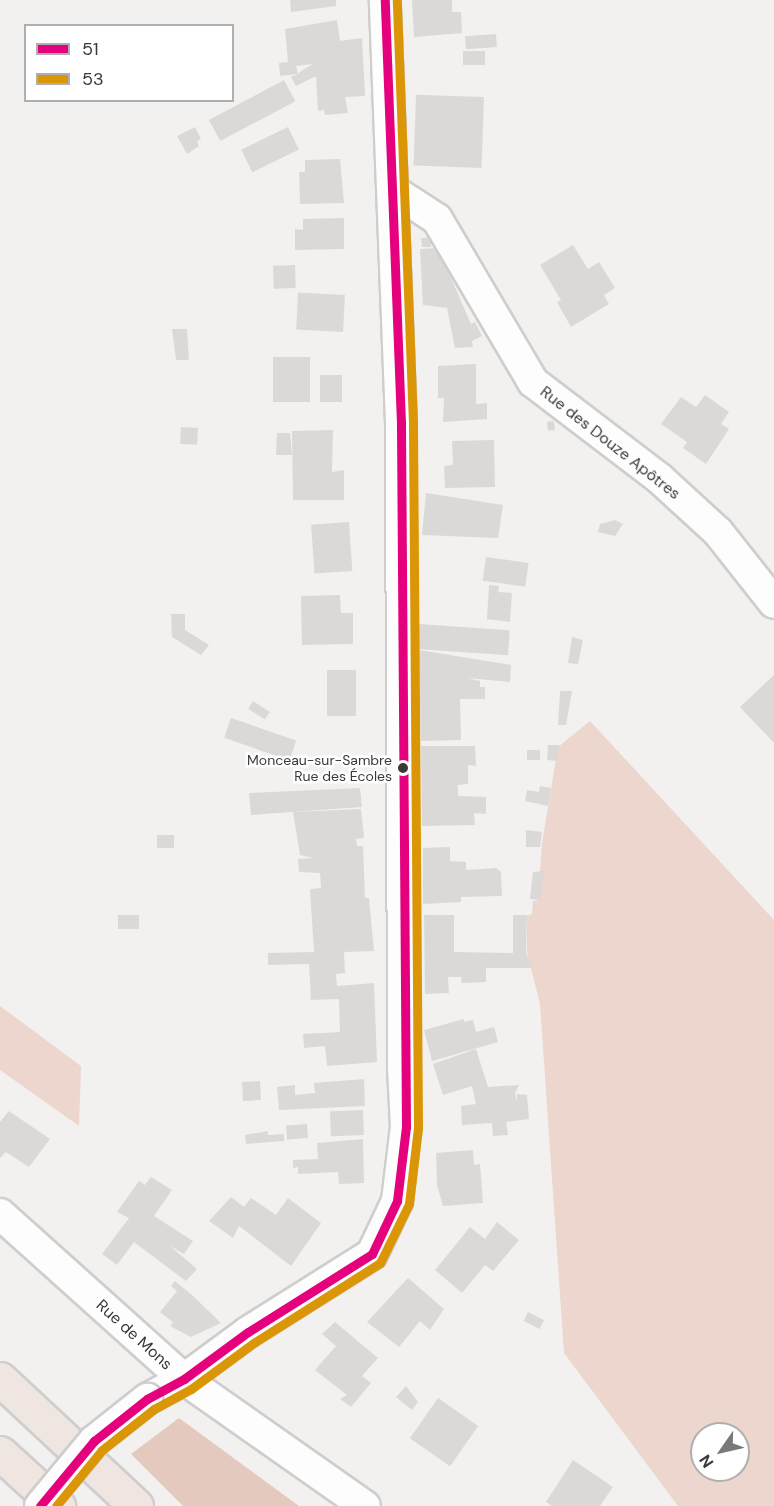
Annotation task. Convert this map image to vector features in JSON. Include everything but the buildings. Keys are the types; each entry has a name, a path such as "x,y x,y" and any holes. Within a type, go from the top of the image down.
{"highway":[{"path":"0,1379 136,1506"},
{"path":"0,1454 58,1506"}],"street":[{"path":"40,1506 94,1441 147,1399 184,1379 248,1332 372,1254 397,1201 406,1127 403,1067 402,459 394,191 385,0"},
{"name":"Rue des Douze Apôtres","path":"394,191 436,219 532,382 659,478 718,532 774,603"},
{"name":"Rue de Mons","path":"0,1214 184,1379 365,1506"}],"shaded area":[{"path":"590,721 774,920 774,1506 678,1506 564,1353 540,1004 527,952 527,916 532,914 533,901 538,900 542,843 558,747"},
{"path":"0,1006 81,1066 79,1126 0,1070"},
{"path":"179,1418 299,1506 183,1506 131,1454"}],"transit line":[{"name":"51","path":"40,1506 94,1441 147,1399 184,1379 248,1332 372,1254 397,1201 406,1127 401,423 385,0"},
{"name":"53","path":"56,1506 102,1450 154,1409 191,1389 255,1342 380,1263 409,1204 418,1127 413,423 397,0"}],"place":[{"name":"Monceau-sur-Sambre Rue des Écoles","path":"403,768"}]}
